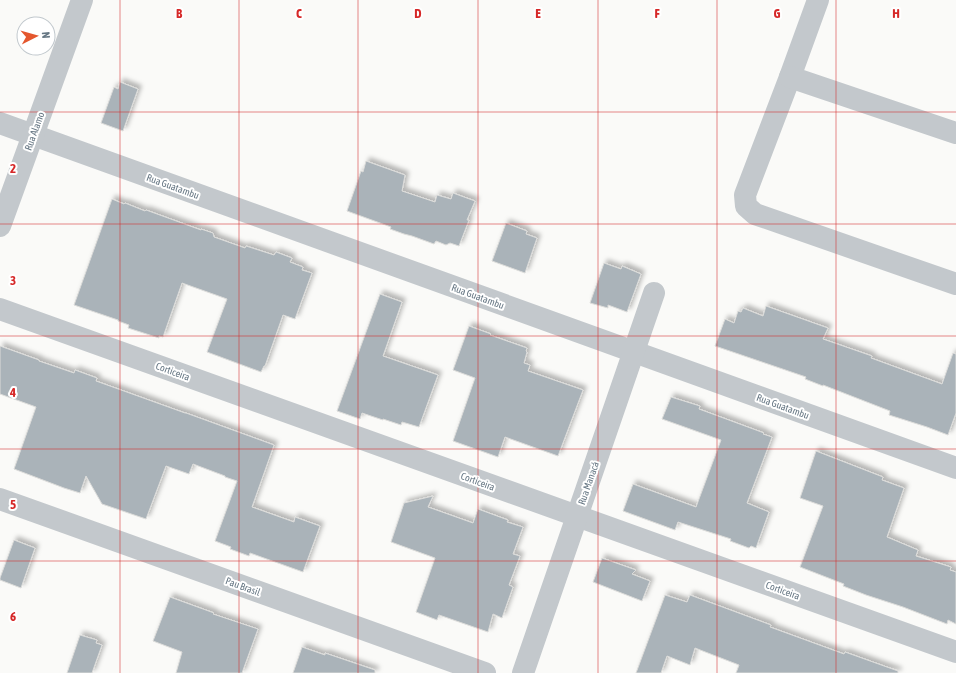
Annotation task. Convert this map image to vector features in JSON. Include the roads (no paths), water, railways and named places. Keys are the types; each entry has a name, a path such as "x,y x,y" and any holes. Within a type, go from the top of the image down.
{"street":[{"name":"Rua Alamo","path":"0,226 82,0"},
{"path":"818,0 745,195 746,206 755,214 956,284"},
{"path":"790,77 956,133"},
{"name":"Rua Guatambu","path":"0,123 956,468"},
{"name":"Rua Manacá","path":"523,673 654,293"},
{"name":"Corticeira","path":"0,310 956,652"},
{"name":"Pau Brasil","path":"0,499 485,673"}]}
